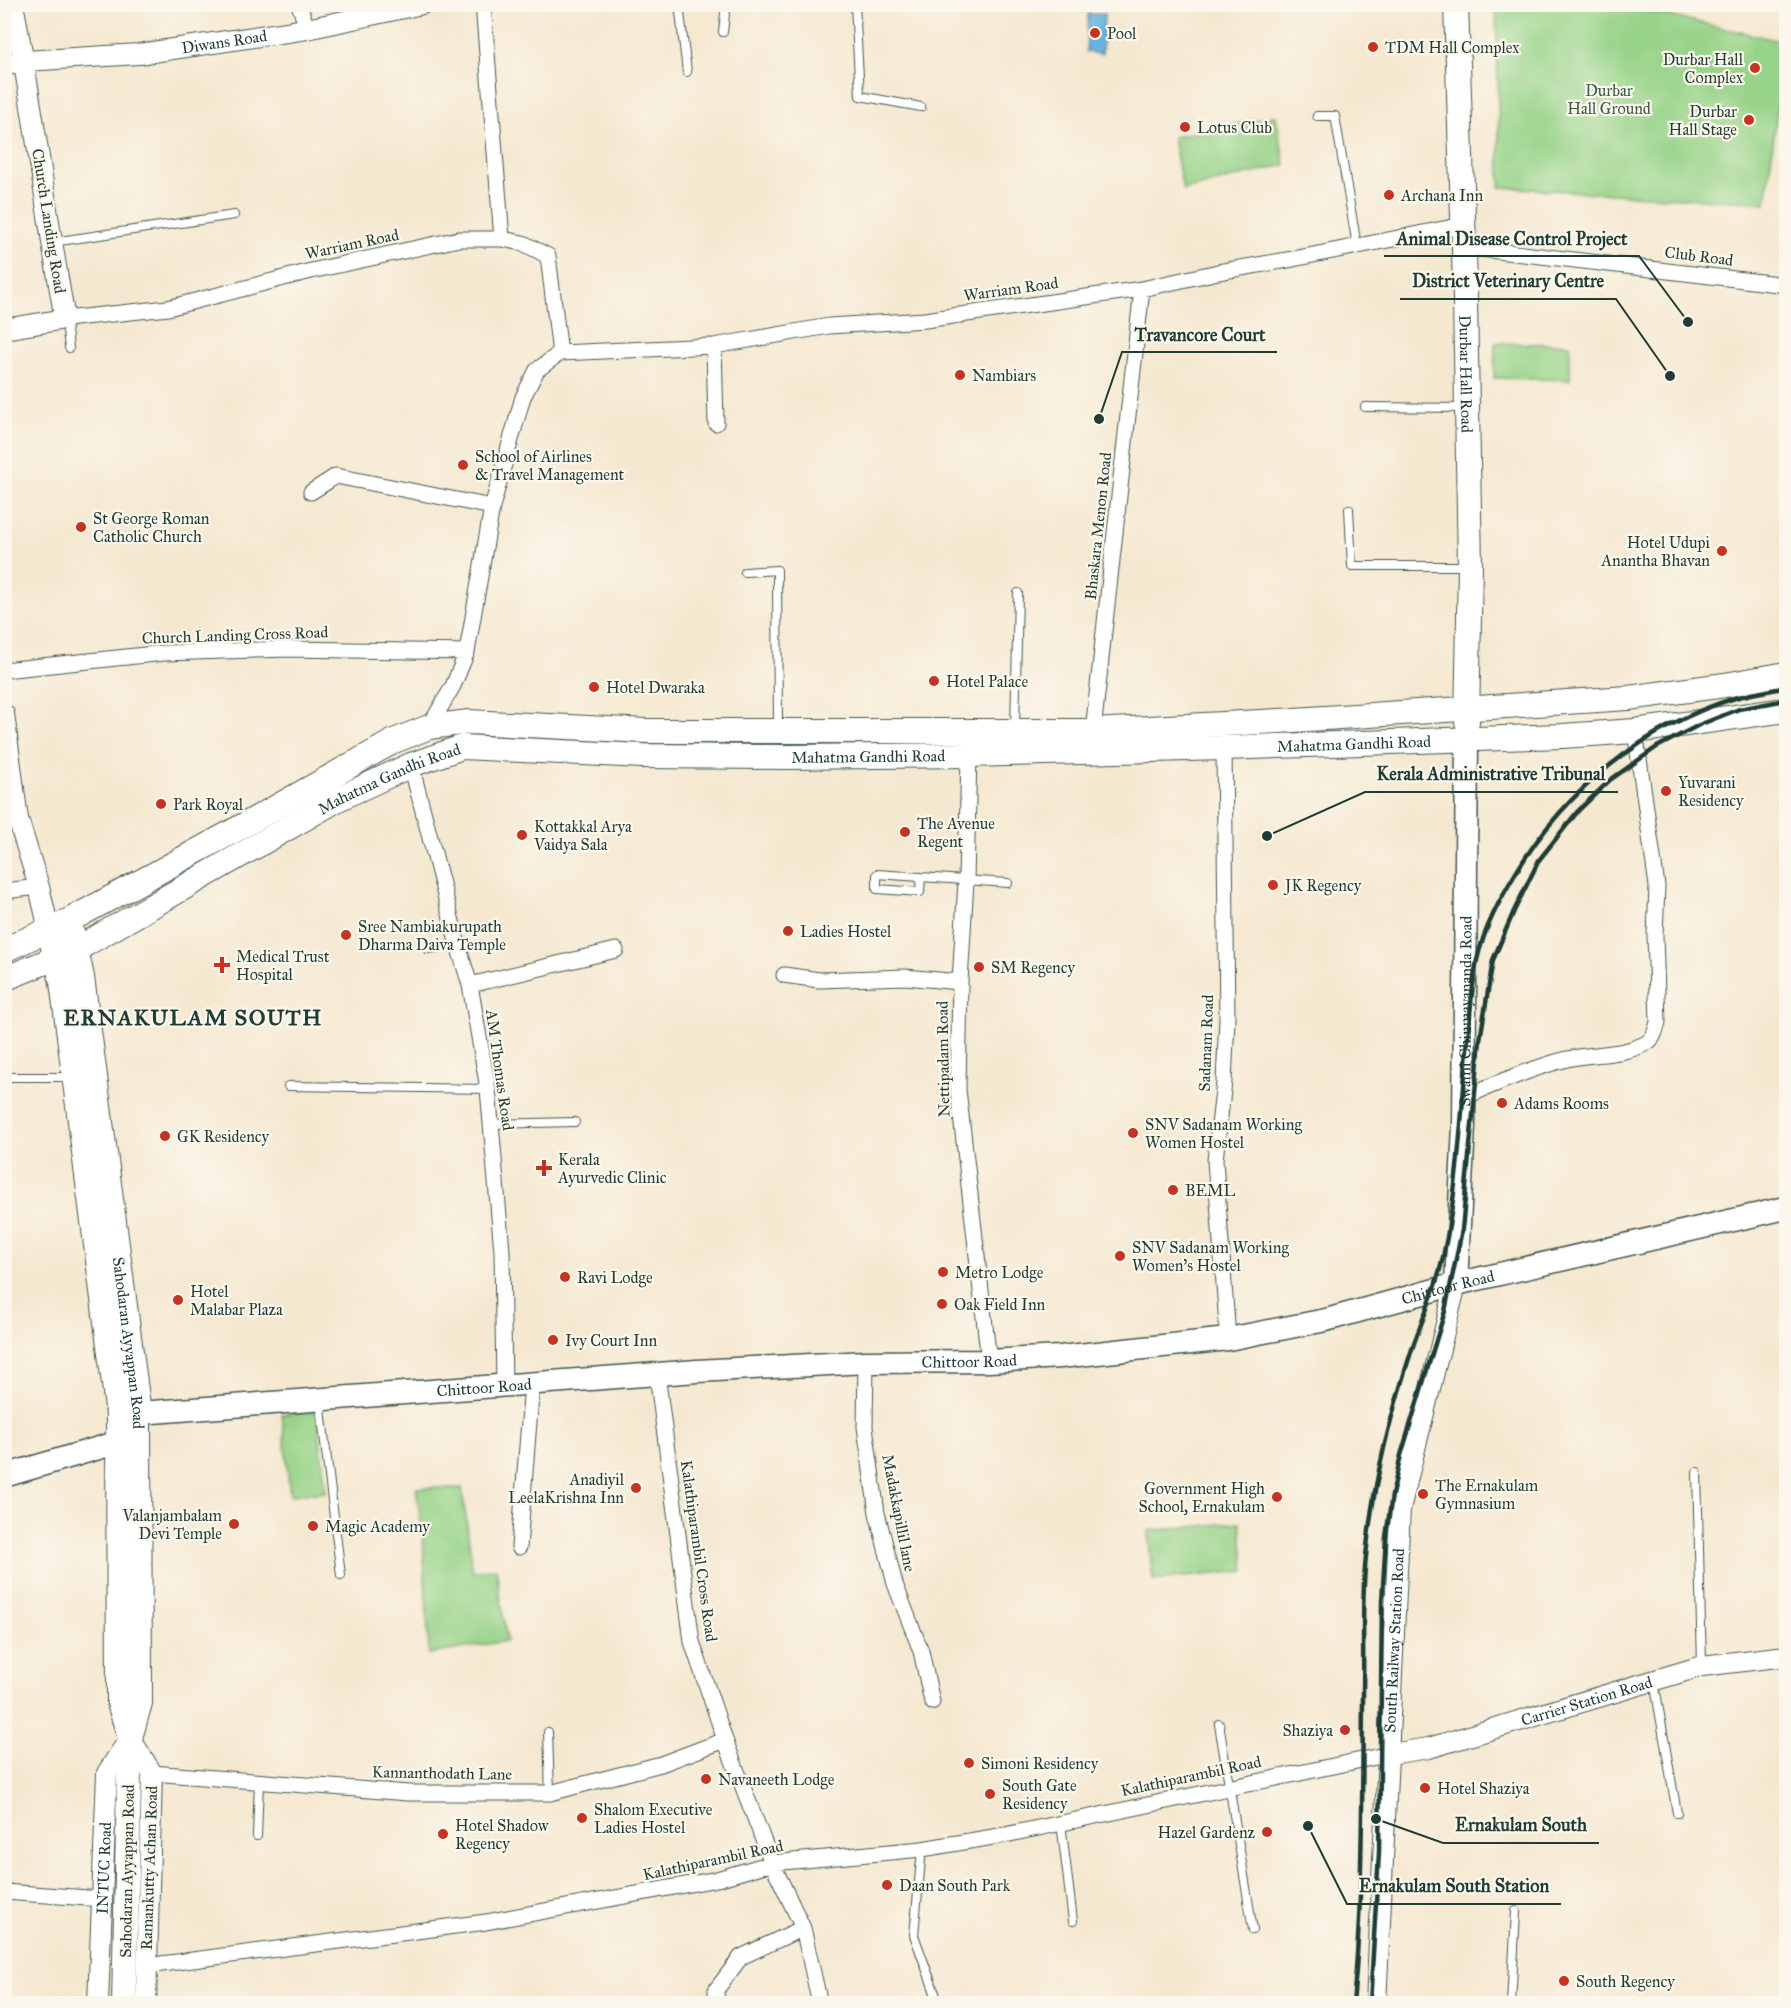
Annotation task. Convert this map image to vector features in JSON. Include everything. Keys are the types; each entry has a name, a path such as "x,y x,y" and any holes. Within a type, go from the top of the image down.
{"main road":[{"name":"Durbar Hall Road","path":"1456,4 1464,236 1470,566 1467,739"},
{"name":"Mahatma Gandhi Road","path":"4,950 59,925 240,828 394,741 429,727 469,722 647,731 1093,730 1280,721 1628,698 1786,674"},
{"name":"Mahatma Gandhi Road","path":"4,979 67,954 340,798 411,765 462,747 643,756 969,755 1224,748 1635,731 1786,710"},
{"path":"969,730 969,755"},
{"name":"Swami Chinmayananda Road","path":"1456,1284 1464,1097 1467,739"},
{"path":"59,925 67,954"},
{"name":"Sahodaran Ayyappan Road","path":"67,954 62,982 118,1415 119,1703 130,1738"},
{"name":"Sahodaran Ayyappan Road","path":"67,954 105,1144 139,1413 140,1703 130,1738 124,2004"},
{"name":"Chittoor Road","path":"139,1413 657,1374 866,1362 989,1361 1060,1357 1228,1339 1326,1320 1456,1284 1786,1208"},
{"path":"4,1476 119,1442"}],"street":[{"name":"Church Landing Road","path":"13,4 25,62 51,243 65,319"},
{"path":"299,4 307,29"},
{"name":"Diwans Road","path":"25,62 139,54 307,29 422,4"},
{"path":"483,4 502,240"},
{"path":"4,66 25,62"},
{"name":"Warriam Road","path":"65,319 168,308 311,271 459,239 502,240 522,243 548,256 560,353 714,346 829,326 925,320 1142,289 1357,246 1464,236"},
{"name":"Club Road","path":"1464,236 1786,285"},
{"name":"Bhaskara Menon Road","path":"1093,730 1142,289"},
{"path":"4,329 65,319"},
{"path":"714,346 716,423"},
{"path":"429,727 453,686 467,652 492,507 523,397 537,370 560,353"},
{"path":"312,492 336,476 492,507"},
{"name":"Church Landing Cross Road","path":"4,670 164,653 290,649 467,652"},
{"path":"4,714 11,820 39,887 59,925"},
{"path":"1464,1097 1542,1066 1577,1057 1636,1047 1649,1041 1655,1034 1658,1022 1655,936 1657,886 1635,731"},
{"name":"Sadanam Road","path":"1224,748 1227,1019 1224,1082 1215,1160 1228,1339"},
{"name":"Nettipadam Road","path":"969,755 958,1089 989,1361"},
{"name":"AM Thomas Road","path":"411,765 470,985 488,1089 502,1251 504,1387"},
{"path":"4,891 39,887"},
{"path":"470,985 616,950"},
{"path":"783,975 819,980 905,977 960,982"},
{"name":"South Railway Station Road","path":"1376,2004 1390,1754 1393,1632 1400,1509 1456,1284"},
{"name":"Madakkapillil lane","path":"866,1362 865,1427 878,1513 895,1584 921,1651 932,1702"},
{"name":"Kalathiparambil Cross Road","path":"657,1374 692,1642 725,1740 772,1863 803,1928 820,2004"},
{"path":"519,1547 532,1384"},
{"name":"Carrier Station Road","path":"1390,1754 1429,1748 1702,1666 1786,1656"},
{"name":"Ramankutty Achan Road","path":"130,1738 152,1773 146,2004"},
{"name":"INTUC Road","path":"98,2004 107,1773 130,1738"},
{"name":"Kannanthodath Lane","path":"152,1773 216,1783 259,1781 408,1793 550,1793 661,1764 725,1740"},
{"name":"Kalathiparambil Road","path":"146,1966 486,1922 717,1879 772,1863 922,1849 1390,1754"},
{"path":"4,1892 102,1899"},
{"path":"717,2004 716,1990 741,1958 803,1928"}],"lane":[{"path":"679,4 687,72"},
{"path":"723,32 726,4"},
{"path":"855,4 860,96 921,107"},
{"path":"1317,116 1335,116 1357,246"},
{"path":"51,243 234,215"},
{"path":"65,319 69,348"},
{"path":"1365,407 1466,408"},
{"path":"1349,509 1352,566 1470,566"},
{"path":"745,572 777,570 778,731"},
{"path":"1015,730 1018,593"},
{"path":"921,877 920,892 877,890 877,874 921,877 966,881 1008,883"},
{"path":"428,949 458,945"},
{"path":"4,1077 74,1077"},
{"path":"288,1086 488,1089"},
{"path":"490,1124 575,1122"},
{"path":"320,1399 340,1575"},
{"path":"1697,1472 1702,1666"},
{"path":"1654,1681 1677,1813"},
{"path":"1219,1724 1253,1930"},
{"path":"548,1732 550,1793"},
{"path":"257,1836 259,1781"},
{"path":"1061,1822 1074,1921"},
{"path":"922,1849 914,1935 939,2004"},
{"path":"1511,2004 1516,1911"}],"green space":[{"name":"Durbar Hall Ground","path":"1496,5 1621,5 1785,42 1766,203 1500,187"},
{"path":"1276,116 1285,165 1183,190 1173,137"},
{"path":"1495,343 1570,344 1570,380 1494,378"},
{"path":"317,1412 326,1492 290,1495 282,1414"},
{"path":"416,1488 462,1488 473,1572 496,1568 507,1641 429,1654 423,1536"},
{"path":"1240,1522 1245,1571 1153,1580 1148,1531"}],"water":[{"name":"Pool","path":"1088,14 1104,14 1102,54 1086,52"}],"railway":[{"path":"1353,2004 1359,1927 1364,1584 1370,1521 1391,1418 1443,1257 1458,1154 1473,982 1484,937 1505,892 1536,842 1583,788 1610,765 1639,744 1702,710 1735,698 1786,687"},
{"path":"1370,2004 1379,1852 1382,1602 1386,1537 1401,1455 1445,1311 1462,1230 1480,1040 1493,960 1539,860 1578,811 1610,780 1657,747 1699,725 1739,709 1786,700"}],"place":[{"name":"Pool","path":"1095,33"},
{"name":"TDM Hall Complex","path":"1373,47"},
{"name":"Durbar Hall Complex","path":"1755,68"},
{"name":"Durbar Hall Stage","path":"1749,120"},
{"name":"Lotus Club","path":"1185,127"},
{"name":"Archana Inn","path":"1389,195"},
{"name":"Animal Disease Control Project","path":"1688,322"},
{"name":"Nambiars","path":"960,375"},
{"name":"District Veterinary Centre","path":"1670,376"},
{"name":"Travancore Court","path":"1099,419"},
{"name":"School of Airlines & Travel Management","path":"463,465"},
{"name":"St George Roman Catholic Church","path":"81,527"},
{"name":"Hotel Udupi Anantha Bhavan","path":"1722,551"},
{"name":"Hotel Palace","path":"934,681"},
{"name":"Hotel Dwaraka","path":"594,687"},
{"name":"Yuvarani Residency","path":"1666,791"},
{"name":"Park Royal","path":"161,804"},
{"name":"The Avenue Regent","path":"905,832"},
{"name":"Kottakkal Arya Vaidya Sala","path":"522,835"},
{"name":"Kerala Administrative Tribunal","path":"1267,836"},
{"name":"JK Regency","path":"1273,885"},
{"name":"Ladies Hostel","path":"788,931"},
{"name":"Sree Nambiakurupath Dharma Daiva Temple","path":"346,935"},
{"name":"Medical Trust Hospital","path":"222,965"},
{"name":"SM Regency","path":"979,967"},
{"name":"Adams Rooms","path":"1502,1103"},
{"name":"SNV Sadanam Working Women Hostel","path":"1133,1133"},
{"name":"GK Residency","path":"165,1136"},
{"name":"Kerala Ayurvedic Clinic","path":"544,1168"},
{"name":"BEML","path":"1173,1190"},
{"name":"SNV Sadanam Working Women's Hostel","path":"1120,1256"},
{"name":"Metro Lodge","path":"943,1272"},
{"name":"Ravi Lodge","path":"565,1277"},
{"name":"Hotel Malabar Plaza","path":"178,1300"},
{"name":"Oak Field Inn","path":"942,1304"},
{"name":"Ivy Court Inn","path":"553,1340"},
{"name":"Anadiyil LeelaKrishna Inn","path":"636,1488"},
{"name":"The Ernakulam Gymnasium","path":"1423,1494"},
{"name":"Government High School, Ernakulam","path":"1277,1497"},
{"name":"Valanjambalam Devi Temple","path":"234,1524"},
{"name":"Magic Academy","path":"313,1526"},
{"name":"Shaziya","path":"1345,1730"},
{"name":"Simoni Residency","path":"969,1763"},
{"name":"Navaneeth Lodge","path":"706,1779"},
{"name":"Hotel Shaziya","path":"1425,1788"},
{"name":"South Gate Residency","path":"990,1794"},
{"name":"Shalom Executive Ladies Hostel","path":"582,1818"},
{"name":"Ernakulam South","path":"1376,1819"},
{"name":"Ernakulam South Station","path":"1308,1826"},
{"name":"Hazel Gardenz","path":"1267,1832"},
{"name":"Hotel Shadow Regency","path":"443,1834"},
{"name":"Daan South Park","path":"887,1885"},
{"name":"South Regency","path":"1564,1981"}],"district":[{"name":"ERNAKULAM SOUTH","path":"193,1017"}]}
